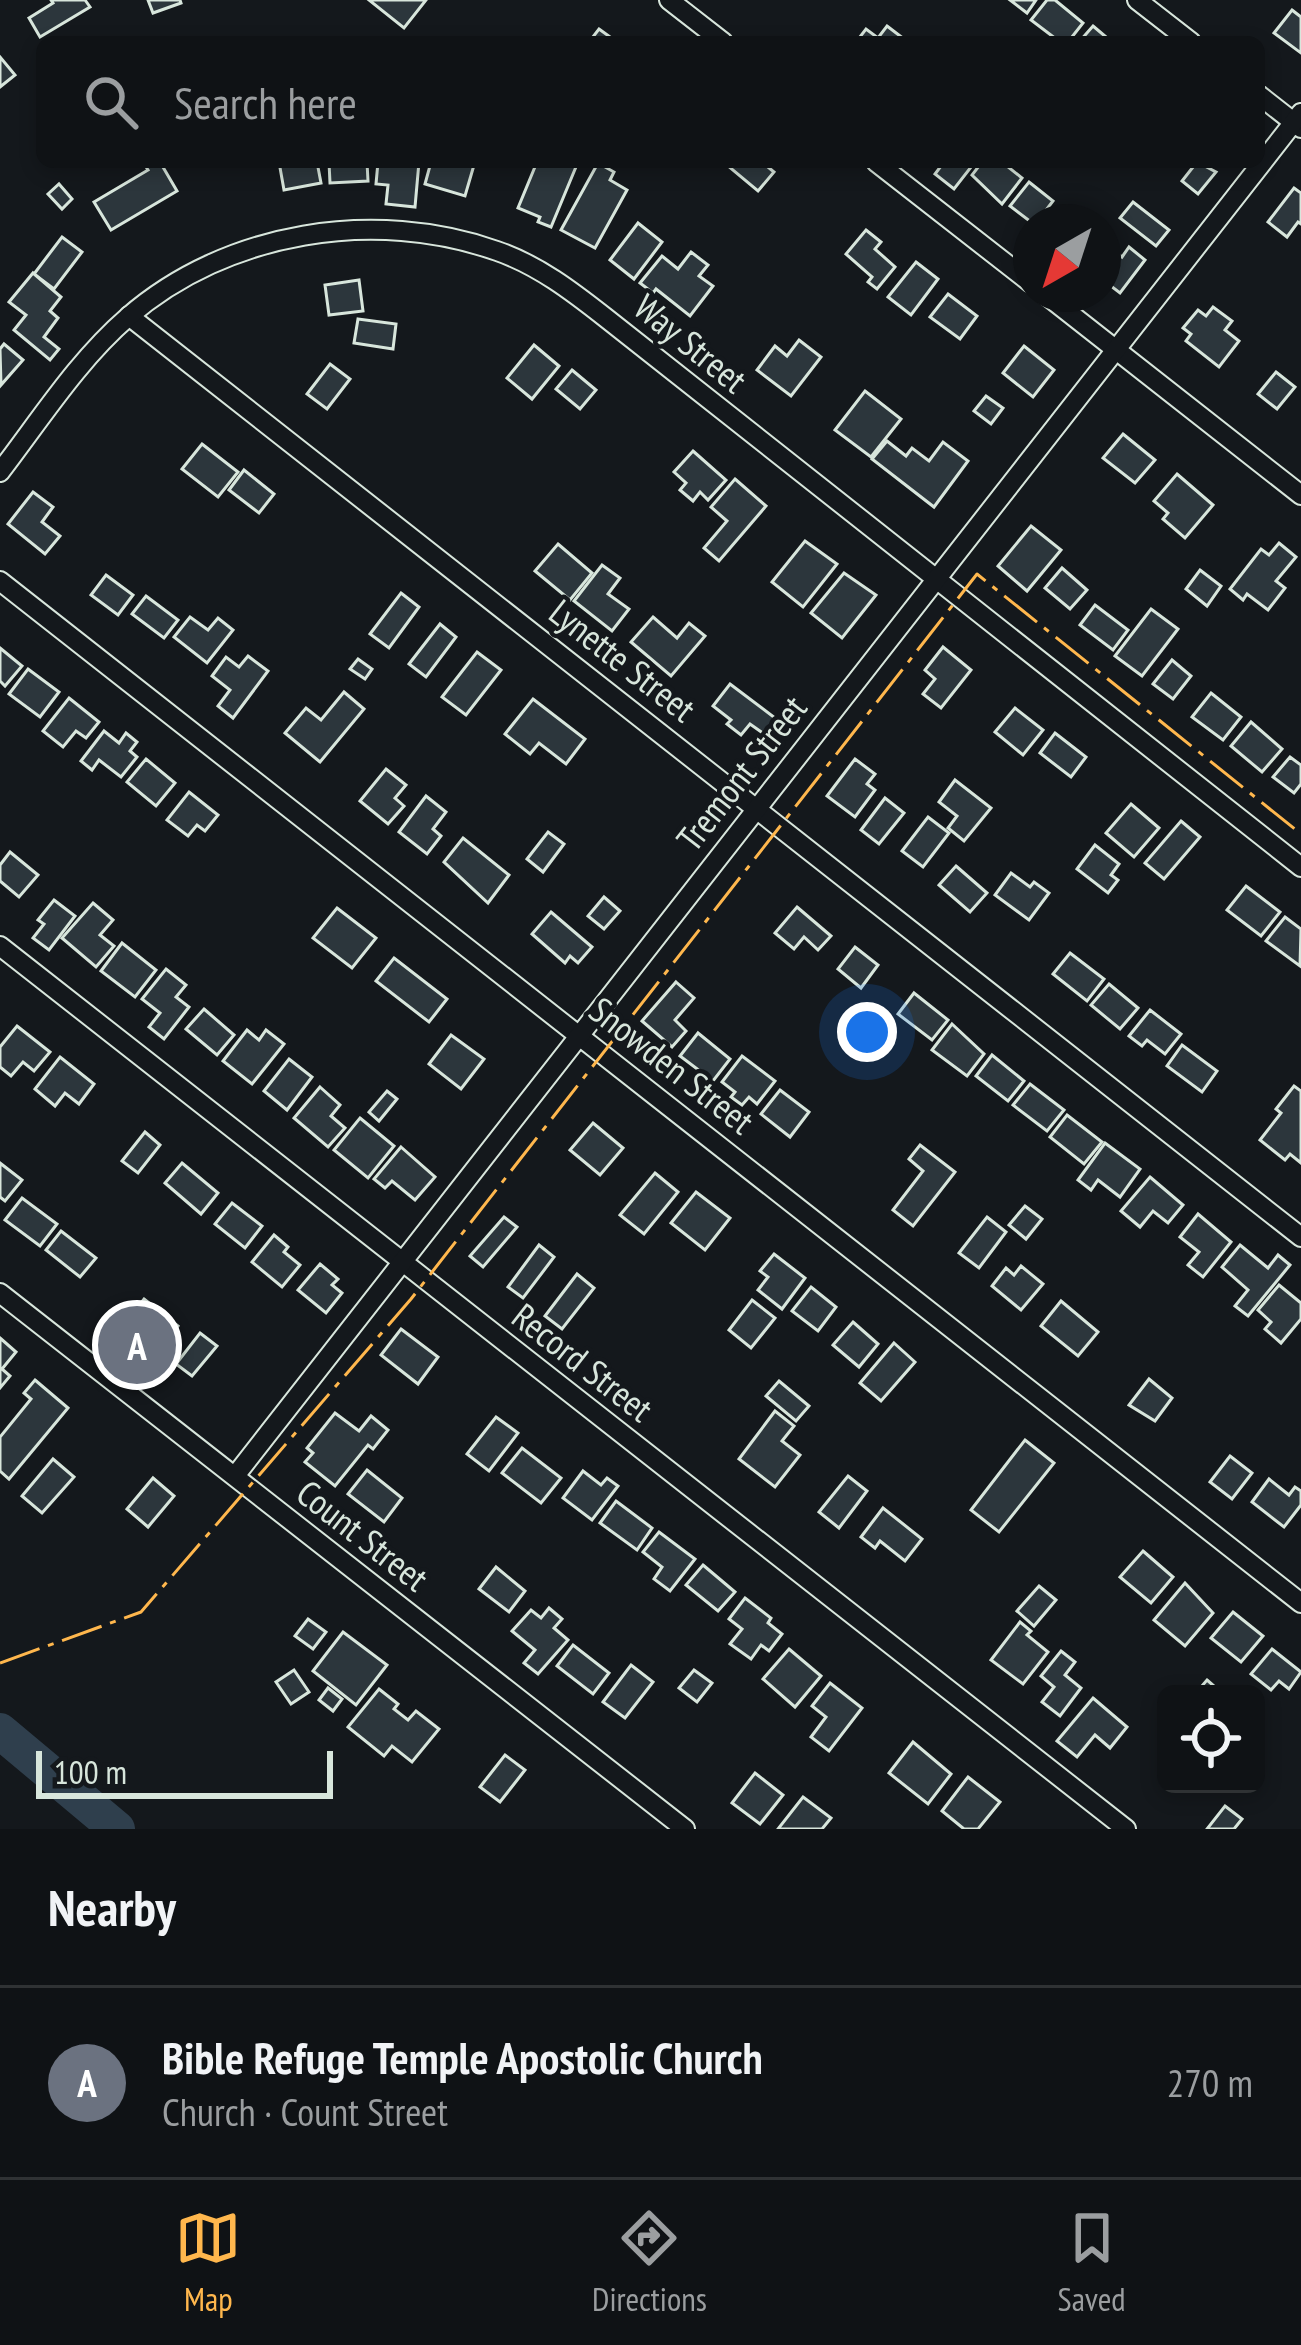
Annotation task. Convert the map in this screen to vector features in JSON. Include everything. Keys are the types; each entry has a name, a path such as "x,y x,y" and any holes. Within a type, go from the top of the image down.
{"street":[{"path":"669,0 715,36"},
{"path":"1138,0 1183,36"},
{"path":"1265,99 1299,121"},
{"name":"Tremont Street","path":"1265,163 1299,121"},
{"path":"884,168 1013,269"},
{"name":"Tremont Street","path":"235,1476 1114,348 1261,168"},
{"name":"Way Street","path":"0,472 100,344 129,316 171,286 241,249 351,229 437,236 499,251 559,282 1301,867"},
{"path":"1068,312 1301,495"},
{"name":"Lynette Street","path":"129,316 1301,1238"},
{"name":"Snowden Street","path":"0,581 1301,1603"},
{"name":"Record Street","path":"0,946 1126,1829"},
{"name":"Count Street","path":"0,1292 685,1829"}],"building":[{"path":"51,0 85,0 90,7 39,36 29,18"},
{"path":"148,0 180,0 181,3 153,13"},
{"path":"369,0 426,0 404,28"},
{"path":"1010,0 1036,0 1027,13"},
{"path":"1047,0 1055,0 1083,23 1073,36 1052,36 1031,20"},
{"path":"1292,10 1301,17 1301,53 1274,33"},
{"path":"887,26 900,36 880,36"},
{"path":"1093,26 1105,36 1084,36"},
{"path":"0,57 15,75 0,87"},
{"path":"164,168 177,191 111,230 94,202 148,170"},
{"path":"280,168 318,168 321,183 284,190"},
{"path":"329,168 367,168 368,181 330,183"},
{"path":"377,168 418,168 415,207 386,204 388,185 376,184"},
{"path":"429,168 473,168 465,196 425,184"},
{"path":"535,168 576,168 551,227 518,208"},
{"path":"595,168 614,172 610,180 627,190 595,248 561,230"},
{"path":"730,168 774,172 758,191"},
{"path":"940,168 970,168 954,189 935,174"},
{"path":"977,168 1010,168 1022,178 1002,204 972,175"},
{"path":"1192,168 1216,172 1198,194 1182,181"},
{"path":"1029,182 1053,201 1051,204 1010,206"},
{"path":"59,184 72,199 62,209 48,194"},
{"path":"1294,188 1301,193 1301,224 1287,237 1268,222"},
{"path":"1133,202 1169,230 1156,246 1121,217"},
{"path":"638,223 662,242 634,279 610,260"},
{"path":"866,230 881,242 875,249 895,267 877,289 868,282 872,277 846,254"},
{"path":"62,237 82,252 54,289 34,274"},
{"path":"1129,247 1145,260 1121,292 1121,256"},
{"path":"691,252 708,265 699,276 713,286 690,316 656,289 653,293 640,283 662,256 678,269"},
{"path":"916,262 938,279 911,315 888,297"},
{"path":"33,273 61,297 50,311 58,318 44,337 59,349 50,360 14,330 26,315 9,302"},
{"path":"359,280 363,311 329,315 325,285"},
{"path":"948,294 977,316 960,339 930,317"},
{"path":"1213,307 1232,321 1225,330 1239,341 1219,367 1186,341 1191,334 1183,328 1198,310 1206,316"},
{"path":"358,319 396,324 393,349 354,343"},
{"path":"799,340 821,357 791,396 757,370 775,346 787,356"},
{"path":"4,344 23,360 1,385 0,349"},
{"path":"534,345 559,366 532,399 507,378"},
{"path":"1024,346 1054,370 1033,397 1003,373"},
{"path":"330,364 350,379 327,409 307,394"},
{"path":"572,370 596,390 580,409 556,389"},
{"path":"1276,372 1295,387 1277,409 1258,394"},
{"path":"865,391 901,419 871,457 835,430"},
{"path":"986,396 1003,408 991,424 974,411"},
{"path":"1123,434 1155,460 1135,483 1103,458"},
{"path":"887,441 906,456 912,448 929,461 943,442 968,461 934,507 872,459"},
{"path":"202,444 238,472 218,497 182,469"},
{"path":"693,451 726,480 708,500 700,492 693,501 680,490 686,483 674,472"},
{"path":"244,470 274,494 259,513 229,490"},
{"path":"1177,474 1213,505 1185,538 1163,519 1168,513 1154,501"},
{"path":"735,479 766,506 719,561 704,548 727,521 711,507"},
{"path":"33,492 53,507 42,522 60,536 45,554 8,524"},
{"path":"1031,526 1061,550 1027,591 998,566"},
{"path":"805,541 837,564 803,607 772,582"},
{"path":"1279,543 1296,557 1276,581 1285,588 1268,610 1247,594 1243,600 1230,589 1261,549 1269,555"},
{"path":"558,544 592,573 570,600 535,571"},
{"path":"602,565 620,578 608,594 629,609 612,631 574,601"},
{"path":"1062,568 1087,590 1070,609 1045,588"},
{"path":"1200,570 1221,586 1207,606 1186,589"},
{"path":"844,573 876,595 842,638 811,613"},
{"path":"106,575 133,595 118,615 91,595"},
{"path":"401,593 419,607 389,648 370,634"},
{"path":"146,596 178,620 164,638 132,614"},
{"path":"1095,605 1128,630 1113,650 1080,625"},
{"path":"1151,609 1178,629 1142,676 1115,656"},
{"path":"190,617 208,630 218,618 233,630 207,663 174,637"},
{"path":"653,617 677,638 689,623 705,636 671,676 631,642"},
{"path":"440,624 456,637 426,677 409,664"},
{"path":"943,647 971,670 941,708 923,694 935,679 925,670"},
{"path":"0,648 22,666 5,686 0,681"},
{"path":"477,652 501,670 466,715 442,697"},
{"path":"248,656 268,671 233,718 218,706 230,690 212,676 226,657 239,667"},
{"path":"358,659 372,669 365,679 350,669"},
{"path":"1172,660 1191,676 1173,699 1153,684"},
{"path":"28,669 59,692 40,717 9,694"},
{"path":"730,684 779,721 767,736 750,724 741,735 713,706"},
{"path":"344,692 364,709 320,762 285,733 306,708 321,720"},
{"path":"1211,693 1241,717 1223,740 1192,717"},
{"path":"69,698 99,722 86,738 76,731 63,747 43,731"},
{"path":"533,699 585,739 566,764 539,743 530,754 505,734"},
{"path":"1015,708 1043,730 1023,755 995,732"},
{"path":"1251,722 1282,749 1262,772 1231,746"},
{"path":"104,731 119,743 126,733 137,742 130,751 137,757 121,777 99,760 92,770 81,761"},
{"path":"1055,733 1086,757 1071,777 1040,753"},
{"path":"1290,757 1301,765 1301,784 1294,793 1273,777"},
{"path":"146,759 175,783 156,806 127,782"},
{"path":"855,759 875,774 867,784 875,790 855,817 827,796"},
{"path":"386,769 406,785 395,798 404,806 388,824 360,801"},
{"path":"955,780 991,808 964,841 948,828 957,816 939,802"},
{"path":"189,792 218,815 205,831 197,825 188,836 167,820"},
{"path":"426,796 446,812 433,829 441,836 427,854 399,832"},
{"path":"885,798 904,813 879,844 861,830"},
{"path":"1131,804 1159,828 1134,857 1106,833"},
{"path":"928,817 949,833 923,867 902,851"},
{"path":"1181,821 1200,837 1164,879 1145,863"},
{"path":"548,832 564,844 543,872 527,859"},
{"path":"463,838 509,875 488,903 444,862"},
{"path":"1095,845 1119,864 1111,875 1118,880 1108,893 1077,869"},
{"path":"10,852 38,875 19,897 0,881 0,865"},
{"path":"956,866 987,893 970,912 939,885"},
{"path":"1011,873 1049,893 1029,920 995,895"},
{"path":"1246,886 1280,912 1261,936 1227,910"},
{"path":"604,897 620,911 604,929 588,916"},
{"path":"54,900 75,916 49,950 33,938 44,924 38,920"},
{"path":"93,903 113,920 100,935 114,946 96,967 62,938"},
{"path":"797,907 831,936 818,950 804,937 794,949 775,933"},
{"path":"337,908 376,938 352,968 313,938"},
{"path":"551,912 592,947 578,963 570,956 565,963 532,934"},
{"path":"1285,917 1301,929 1300,966 1266,941"},
{"path":"122,943 156,970 135,997 101,971"},
{"path":"855,947 878,965 861,988 838,969"},
{"path":"1070,953 1104,979 1087,1001 1053,974"},
{"path":"394,958 447,999 429,1022 376,981"},
{"path":"166,969 186,985 176,997 189,1007 164,1039 149,1027 160,1013 142,999"},
{"path":"676,982 694,998 675,1020 686,1031 672,1047 642,1021"},
{"path":"1109,984 1138,1008 1120,1029 1091,1005"},
{"path":"914,993 948,1020 932,1040 898,1014"},
{"path":"204,1009 234,1035 217,1055 186,1029"},
{"path":"1150,1010 1181,1034 1165,1054 1147,1040 1142,1046 1129,1036"},
{"path":"952,1024 984,1054 967,1076 932,1050"},
{"path":"17,1026 50,1052 34,1071 23,1062 11,1076 0,1067 0,1047"},
{"path":"247,1030 259,1040 266,1030 284,1044 252,1084 223,1061"},
{"path":"698,1033 730,1059 713,1081 680,1056"},
{"path":"451,1035 484,1059 461,1089 429,1064"},
{"path":"1182,1045 1217,1071 1202,1092 1167,1066"},
{"path":"992,1055 1024,1081 1008,1101 976,1076"},
{"path":"742,1056 775,1081 757,1104 749,1097 742,1105 722,1082"},
{"path":"60,1057 94,1084 79,1104 65,1093 55,1106 35,1089"},
{"path":"289,1059 312,1077 287,1110 264,1091"},
{"path":"1030,1084 1064,1110 1047,1131 1013,1105"},
{"path":"1294,1086 1301,1091 1301,1163 1290,1154 1285,1160 1260,1140"},
{"path":"320,1087 340,1105 331,1116 345,1128 328,1147 294,1118"},
{"path":"780,1090 809,1112 790,1137 761,1114"},
{"path":"387,1091 397,1099 379,1121 369,1112"},
{"path":"1067,1115 1102,1142 1084,1164 1050,1137"},
{"path":"360,1118 394,1146 368,1178 334,1150"},
{"path":"593,1123 623,1148 600,1175 570,1150"},
{"path":"145,1132 160,1145 138,1173 122,1161"},
{"path":"1105,1143 1140,1169 1120,1197 1098,1180 1091,1190 1078,1180"},
{"path":"920,1145 955,1172 913,1226 893,1210 923,1171 909,1159"},
{"path":"401,1147 435,1177 415,1200 392,1181 385,1188 374,1179"},
{"path":"0,1163 22,1180 5,1201 0,1197"},
{"path":"182,1163 218,1193 201,1214 165,1183"},
{"path":"655,1173 678,1192 644,1234 620,1215"},
{"path":"1150,1177 1183,1205 1168,1223 1153,1211 1140,1227 1121,1211"},
{"path":"696,1192 730,1218 705,1250 671,1223"},
{"path":"22,1198 57,1224 40,1246 5,1220"},
{"path":"232,1203 262,1226 245,1248 215,1224"},
{"path":"1025,1206 1042,1219 1026,1239 1009,1225"},
{"path":"1198,1214 1231,1242 1203,1277 1188,1265 1199,1252 1180,1237"},
{"path":"504,1217 517,1227 483,1267 470,1256"},
{"path":"987,1217 1006,1232 979,1268 959,1253"},
{"path":"61,1231 96,1258 80,1277 46,1250"},
{"path":"274,1235 300,1265 282,1287 252,1262"},
{"path":"539,1245 554,1257 523,1298 508,1287"},
{"path":"1240,1245 1268,1268 1278,1255 1290,1265 1248,1316 1235,1306 1248,1290 1222,1267"},
{"path":"774,1254 805,1278 782,1309 758,1290 768,1277 760,1271"},
{"path":"320,1264 338,1279 332,1285 342,1293 326,1313 298,1290"},
{"path":"1021,1266 1043,1284 1021,1310 992,1286 1006,1268 1014,1275"},
{"path":"577,1274 594,1288 562,1329 545,1316"},
{"path":"1279,1285 1301,1303 1301,1319 1281,1343 1265,1329 1271,1322 1258,1310"},
{"path":"811,1287 836,1307 818,1331 792,1311"},
{"path":"144,1299 178,1326 150,1362 137,1351 148,1337 127,1321"},
{"path":"752,1300 775,1318 751,1348 729,1330"},
{"path":"1061,1301 1098,1332 1078,1356 1041,1326"},
{"path":"853,1322 878,1344 859,1367 833,1345"},
{"path":"401,1329 438,1357 418,1384 381,1355"},
{"path":"200,1333 217,1346 192,1376 176,1364"},
{"path":"0,1338 16,1352 2,1369 10,1376 0,1388"},
{"path":"894,1343 915,1362 881,1401 860,1383"},
{"path":"1149,1379 1172,1398 1155,1421 1129,1405"},
{"path":"35,1380 68,1408 9,1479 0,1471 0,1437 31,1399 24,1393"},
{"path":"779,1381 809,1406 796,1421 766,1396"},
{"path":"775,1411 794,1426 782,1441 800,1455 775,1487 739,1459"},
{"path":"335,1413 359,1431 371,1416 388,1430 373,1449 368,1445 335,1486 305,1462 313,1453 307,1448"},
{"path":"496,1417 518,1433 489,1471 467,1454"},
{"path":"1025,1440 1054,1463 999,1532 971,1510"},
{"path":"522,1448 561,1478 541,1503 502,1473"},
{"path":"1230,1456 1252,1473 1232,1499 1210,1482"},
{"path":"53,1459 74,1477 42,1513 22,1496"},
{"path":"367,1470 402,1498 384,1522 348,1494"},
{"path":"583,1471 601,1485 607,1478 618,1486 592,1520 563,1498"},
{"path":"848,1476 867,1491 839,1528 819,1512"},
{"path":"153,1478 174,1496 148,1527 127,1509"},
{"path":"1269,1479 1289,1495 1295,1487 1301,1491 1301,1505 1284,1527 1252,1502"},
{"path":"616,1501 652,1528 637,1550 600,1523"},
{"path":"883,1508 922,1539 905,1561 880,1541 875,1548 861,1537"},
{"path":"659,1532 695,1559 670,1591 654,1579 662,1567 643,1552"},
{"path":"1143,1551 1173,1577 1151,1603 1120,1577"},
{"path":"703,1565 735,1592 718,1611 686,1585"},
{"path":"496,1567 525,1591 509,1612 479,1589"},
{"path":"1185,1583 1213,1613 1185,1646 1154,1620"},
{"path":"1039,1586 1056,1600 1034,1626 1017,1611"},
{"path":"745,1598 771,1618 768,1623 782,1634 769,1651 761,1645 751,1659 730,1644 742,1629 729,1619"},
{"path":"549,1608 562,1619 554,1628 568,1640 538,1674 524,1663 535,1650 512,1631 531,1610 541,1618"},
{"path":"1233,1612 1263,1636 1241,1662 1211,1638"},
{"path":"308,1619 326,1632 313,1649 295,1636"},
{"path":"1020,1622 1031,1631 1027,1635 1048,1652 1023,1684 991,1660"},
{"path":"343,1632 387,1665 356,1705 313,1671"},
{"path":"573,1645 609,1673 593,1694 557,1666"},
{"path":"789,1649 821,1676 795,1707 763,1679"},
{"path":"1272,1649 1301,1672 1289,1689 1279,1681 1271,1690 1251,1674"},
{"path":"1061,1651 1075,1662 1065,1675 1081,1688 1060,1716 1042,1702 1054,1687 1041,1676"},
{"path":"631,1665 653,1682 625,1718 603,1702"},
{"path":"294,1670 309,1692 291,1704 276,1682"},
{"path":"694,1670 712,1683 697,1702 679,1688"},
{"path":"830,1683 862,1708 829,1751 811,1737 826,1717 812,1706"},
{"path":"328,1688 342,1699 333,1711 319,1700"},
{"path":"379,1689 398,1704 394,1709 408,1720 416,1711 439,1729 412,1762 392,1746 384,1756 348,1727"},
{"path":"1093,1698 1127,1727 1110,1748 1095,1735 1077,1757 1057,1741"},
{"path":"913,1742 951,1774 928,1804 889,1773"},
{"path":"505,1755 525,1770 500,1802 480,1787"},
{"path":"755,1773 783,1795 760,1824 732,1803"},
{"path":"968,1777 1000,1802 978,1829 964,1829 942,1811"},
{"path":"803,1797 831,1818 822,1829 778,1829"},
{"path":"1225,1806 1242,1819 1234,1829 1207,1829"}],"waterway":[{"path":"0,1731 117,1829"}],"power":[{"path":"0,1663 141,1612 411,1299 977,574 1301,834"}],"place":[{"name":"Bible Refuge Temple Apostolic Church","path":"137,1345"}]}
